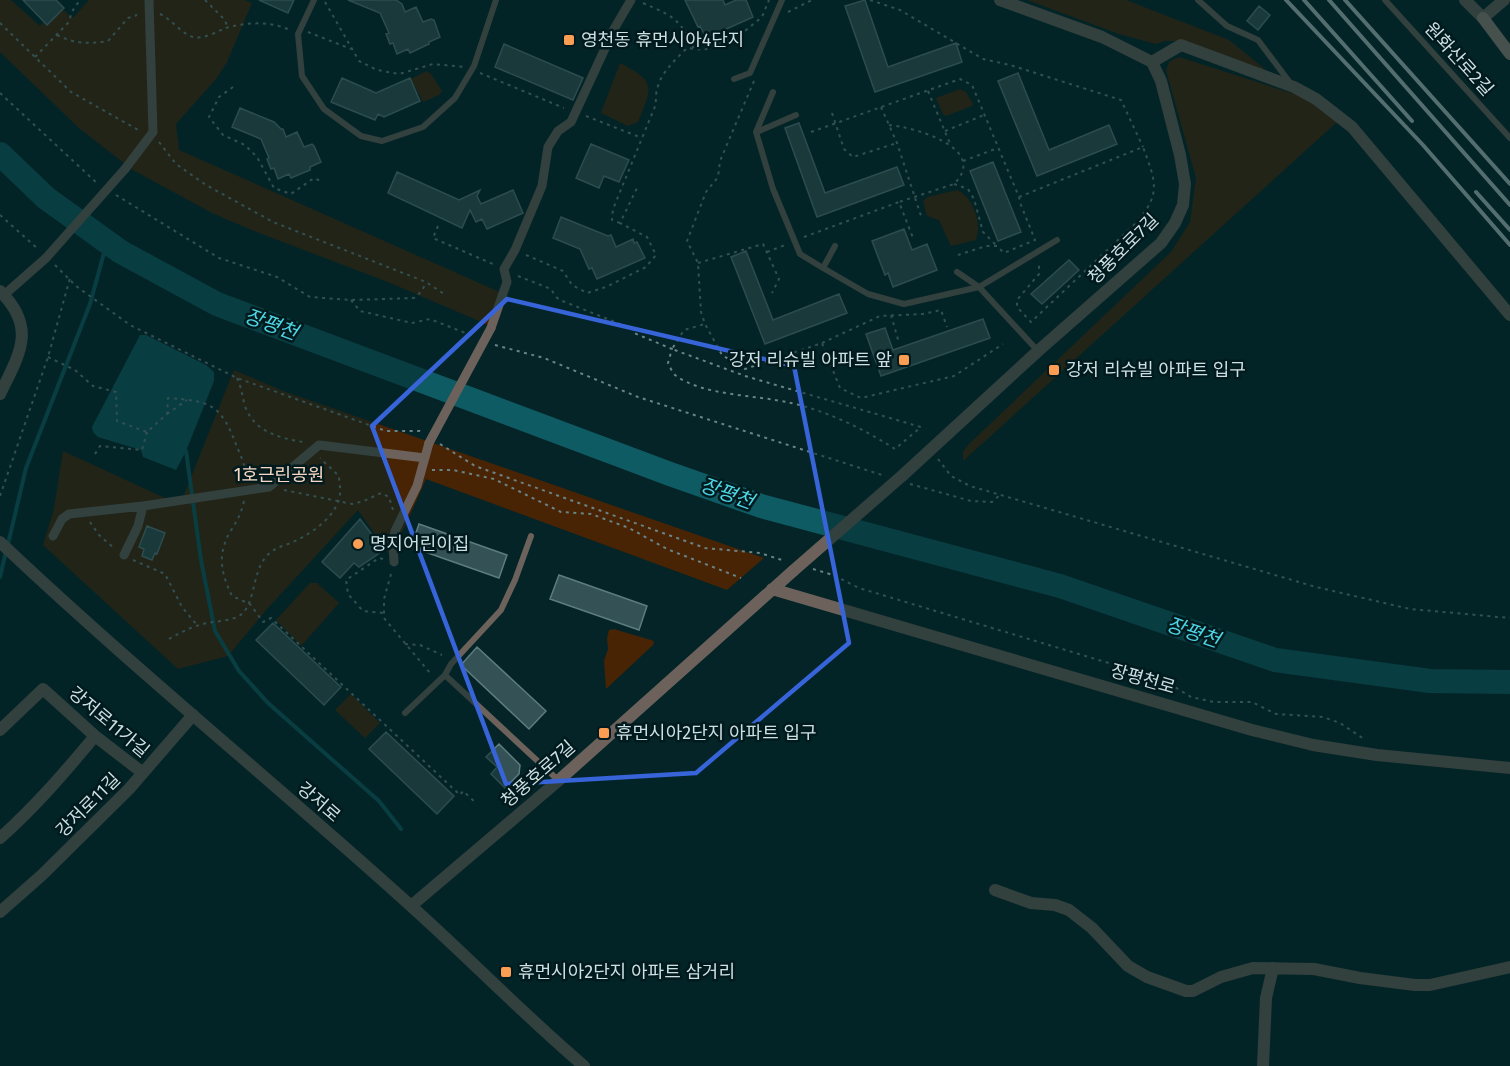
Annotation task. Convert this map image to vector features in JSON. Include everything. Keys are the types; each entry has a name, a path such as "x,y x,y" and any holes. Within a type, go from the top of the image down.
{"main road":[{"path":"1483,18 1510,54"}],"street":[{"path":"0,394 15,363 22,339 22,323 18,313 2,293 47,258 125,169 152,134 149,0"},
{"path":"394,562 395,531 417,486 420,470 432,441 491,328 507,282 504,269 515,250 543,186 548,147 558,131 570,122 614,29 631,0"},
{"path":"1000,0 1102,37 1152,62 1181,45 1294,87 1317,99 1352,127 1510,315"},
{"path":"1465,0 1483,18 1504,0"},
{"name":"청풍호로7길","path":"411,906 558,781 772,589 792,567 907,480 931,450 1038,351 1161,243 1184,206 1185,184 1180,154 1161,81 1152,62"},
{"path":"53,536 62,519 69,514 144,506 269,487 319,445 425,458"},
{"path":"124,555 138,526 144,506"},
{"name":"강저로","path":"0,542 411,906 584,1066"},
{"name":"장평천로","path":"772,589 1252,730 1313,745 1377,755 1510,768"},
{"name":"강저로11가길","path":"0,730 43,688 95,736 143,773"},
{"name":"강저로11길","path":"0,912 77,842 129,789 193,715"},
{"path":"0,838 59,779 95,736"},
{"path":"995,890 1031,903 1055,905 1069,910 1092,928 1128,966 1173,988 1193,991 1221,977 1253,968 1314,969 1415,985 1430,985 1510,967"},
{"path":"1263,1066 1266,998 1273,968"}],"lane":[{"path":"314,0 299,32 302,76 324,109 361,136 382,141 423,127 455,98 471,69 496,0"},
{"path":"734,79 750,73 782,0"},
{"path":"1198,0 1227,26 1258,40 1294,87"},
{"name":"원화산로2길","path":"1385,0 1510,138"},
{"path":"773,92 756,132 773,189 800,254 868,294 904,304 979,286 1057,240"},
{"path":"756,132 796,115"},
{"path":"823,268 835,246"},
{"path":"957,272 979,286 1038,351"},
{"path":"405,713 444,675 450,664 501,610 531,536"},
{"path":"444,675 558,781"}],"path":[{"path":"35,57 68,23 80,0"},
{"path":"205,0 224,19 228,28"},
{"path":"323,0 359,61 376,70 399,74 433,64 456,65 642,138"},
{"path":"637,0 671,15 685,28 694,49"},
{"path":"515,250 563,271 572,285 587,293 646,267 656,255 647,237 612,220 613,209 656,104 655,95 664,70 687,48 704,50 740,35 762,17 769,0"},
{"path":"784,18 788,12 812,0"},
{"path":"870,0 900,10 983,59 1010,65 1121,100 1153,175 1154,193 1149,208 1031,322 1017,307 1017,300 1039,274 1039,263 1036,258"},
{"path":"57,35 88,45 108,41 128,18 154,11 168,18 190,36 204,37 228,28 254,24 276,24 352,49"},
{"path":"0,23 71,92 152,134 176,164 206,185 263,217 426,282 444,294"},
{"path":"757,75 720,161 718,177 706,192 687,241 698,263 701,312 722,355 745,369 822,343 880,316 923,314 941,310 947,327"},
{"path":"811,132 960,79 972,85 1020,197 1035,240 1004,253 983,232 974,200 968,189 954,184"},
{"path":"233,87 219,97 209,117 223,135 245,146 258,157 274,188 291,194 314,178 323,182"},
{"path":"928,91 951,146"},
{"path":"0,93 99,184"},
{"path":"881,107 897,143 921,216"},
{"path":"832,113 844,149 853,157 897,143"},
{"path":"945,131 984,114"},
{"path":"804,237 954,184 960,177 963,161 957,150 942,140 904,126 889,125"},
{"path":"1020,197 1143,147"},
{"path":"963,161 998,148"},
{"path":"620,223 637,188"},
{"path":"108,190 219,258 277,277 310,297 351,300 414,298 422,291 426,282"},
{"path":"899,202 913,238"},
{"path":"0,215 76,286 117,317 237,378 386,431 420,431 432,441 475,466 705,548 760,553 792,567"},
{"path":"438,226 433,238 504,269"},
{"path":"698,263 763,244 779,279 772,293"},
{"path":"767,252 785,245"},
{"path":"958,255 986,246 997,246"},
{"path":"507,282 512,284 517,275 550,289 560,300 635,330 634,333 672,349 745,376 921,427 895,449 822,412 791,403 722,392 696,385 674,374 668,363 672,349 684,330 705,324"},
{"path":"0,496 48,357 70,278"},
{"path":"351,300 360,311 412,323 430,320 474,336"},
{"path":"891,315 899,343"},
{"path":"822,343 840,388 861,398 954,376 1003,344"},
{"path":"496,345 544,358 638,397 888,477"},
{"path":"48,357 75,370 93,386 116,392 117,421 147,432"},
{"path":"237,378 243,390 245,406 256,426 279,438 319,445"},
{"path":"167,414 168,398 188,399 213,407 226,419 247,474 241,515 221,553 223,578 232,596 250,604 263,622 271,618 460,795 463,791 475,802"},
{"path":"95,454 100,446 142,450 147,432 188,399"},
{"path":"931,450 951,476 970,486 1316,587 1410,609 1510,618"},
{"path":"169,639 205,623 239,616 250,604 253,585 265,558 277,547 289,543 322,524 340,495 339,476 323,459 309,453"},
{"path":"420,470 453,470 494,479 561,512 591,514 629,528 668,549 741,578"},
{"path":"907,480 971,501 992,502 1001,494"},
{"path":"269,487 352,504 381,493 390,497 395,516 400,520"},
{"path":"84,513 99,535 124,555 165,574 182,607 197,626"},
{"path":"384,613 363,611 348,594 346,580 379,558 394,562 384,599 384,613 384,618 430,674"},
{"path":"812,568 859,588 1162,679 1191,697 1214,702 1252,702 1276,714 1323,717 1340,723 1365,740"},
{"path":"404,644 420,645 442,655"}],"highlighted area":[{"path":"507,299 794,366 849,643 696,773 506,784 372,426"}],"green space":[{"path":"0,0 11,0 40,26 58,6 73,18 89,0 244,0 252,3 227,62 216,79 176,124 179,150 504,294 493,327 388,282 212,213 133,170 80,129 0,52"},
{"path":"1027,0 1126,0 1229,40 1266,70 1175,41 1156,44 1119,34"},
{"path":"1179,57 1307,98 1337,122 963,461 963,452 969,444 1171,252 1190,222 1196,178 1166,70 1170,61"},
{"path":"620,63 640,75 648,86 646,101 638,122 628,126 601,113"},
{"path":"427,71 442,91 439,95 423,102 411,79"},
{"path":"960,89 966,92 972,106 946,116 936,98"},
{"path":"957,190 972,205 977,219 978,233 976,240 951,246 939,220 927,216 923,201 928,197"},
{"name":"1호근린공원","path":"234,370 283,391 764,558 727,590 426,479 391,557 358,510 267,609 228,656 178,669 43,545 54,509 63,451 180,505"},
{"path":"310,583 317,583 339,603 301,646 276,620"},
{"path":"614,629 654,641 653,645 606,689 604,661 608,649 607,638 609,630"},
{"path":"351,694 380,723 365,738 335,710"}],"water":[{"path":"140,335 146,335 206,365 214,372 214,381 176,470 143,457 141,450 98,437 93,432 92,427"}],"building":[{"path":"23,0 56,0 64,8 47,25"},
{"path":"259,0 294,0 288,13"},
{"path":"348,0 396,0 402,4 405,12 416,7 423,22 434,20 440,37 410,53 408,49 397,54 393,43 390,44 386,34 389,33 380,13"},
{"path":"685,0 723,0 725,5 736,0 746,0 753,17 706,38"},
{"path":"865,0 888,67 956,43 962,62 875,92 845,6"},
{"path":"1259,6 1270,15 1258,30 1247,21"},
{"path":"504,44 583,78 573,100 495,67"},
{"path":"1018,73 1049,150 1109,125 1117,144 1037,176 998,81"},
{"path":"342,78 376,93 410,78 420,101 384,117 378,114 375,120 331,102"},
{"path":"240,108 274,122 283,129 286,137 297,132 304,147 312,144 314,146 321,162 310,167 310,170 291,178 289,174 278,179 274,168 271,169 261,139 232,127"},
{"path":"799,123 825,193 897,167 904,185 817,217 785,128"},
{"path":"591,144 629,160 619,182 604,176 599,188 576,178"},
{"path":"993,162 1021,232 998,241 970,171"},
{"path":"397,172 459,200 480,190 477,196 481,204 513,190 523,213 487,229 482,219 476,222 470,210 462,228 388,193"},
{"path":"561,217 608,236 611,235 616,247 633,239 645,258 597,279 592,268 589,269 580,249 553,238"},
{"path":"904,229 912,250 927,244 937,270 893,287 888,273 885,275 872,241"},
{"path":"746,251 773,320 839,294 847,313 765,344 731,257"},
{"path":"1069,260 1079,270 1042,304 1031,294"},
{"path":"983,319 990,338 881,376 866,334 885,328 893,350"},
{"name":"명지어린이집","path":"360,519 384,550 359,567 354,563 340,578 322,562"},
{"path":"419,524 507,555 499,578 411,547"},
{"path":"147,526 165,533 157,554 155,553 152,560 142,556 144,549 139,547"},
{"path":"559,575 647,606 639,630 550,599"},
{"path":"273,623 341,687 324,705 256,640"},
{"path":"477,647 546,711 529,729 461,665"},
{"path":"386,732 454,796 437,814 369,749"},
{"path":"499,744 520,765 519,774 505,788 491,774 497,767 486,757"}],"waterway":[{"name":"장평천","path":"0,154 46,198 121,252 217,304 761,506 1060,586 1275,660 1430,681 1510,682"},
{"path":"8,544 26,468 90,304 107,242"},
{"path":"186,451 201,560 215,631 239,671 268,703 379,801 401,829"},
{"path":"0,577 6,551"}],"railway":[{"path":"1286,0 1423,145 1510,245"},
{"path":"1304,0 1412,121"},
{"path":"1329,0 1510,205"},
{"path":"1345,0 1510,184"},
{"path":"1476,192 1510,230"}],"place":[{"name":"영천동 휴먼시아4단지","path":"569,40"},
{"name":"강저 리슈빌 아파트 앞","path":"904,360"},
{"name":"강저 리슈빌 아파트 입구","path":"1054,370"},
{"name":"명지어린이집","path":"358,544"},
{"name":"휴먼시아2단지 아파트 입구","path":"604,733"},
{"name":"휴먼시아2단지 아파트 삼거리","path":"506,972"}]}
